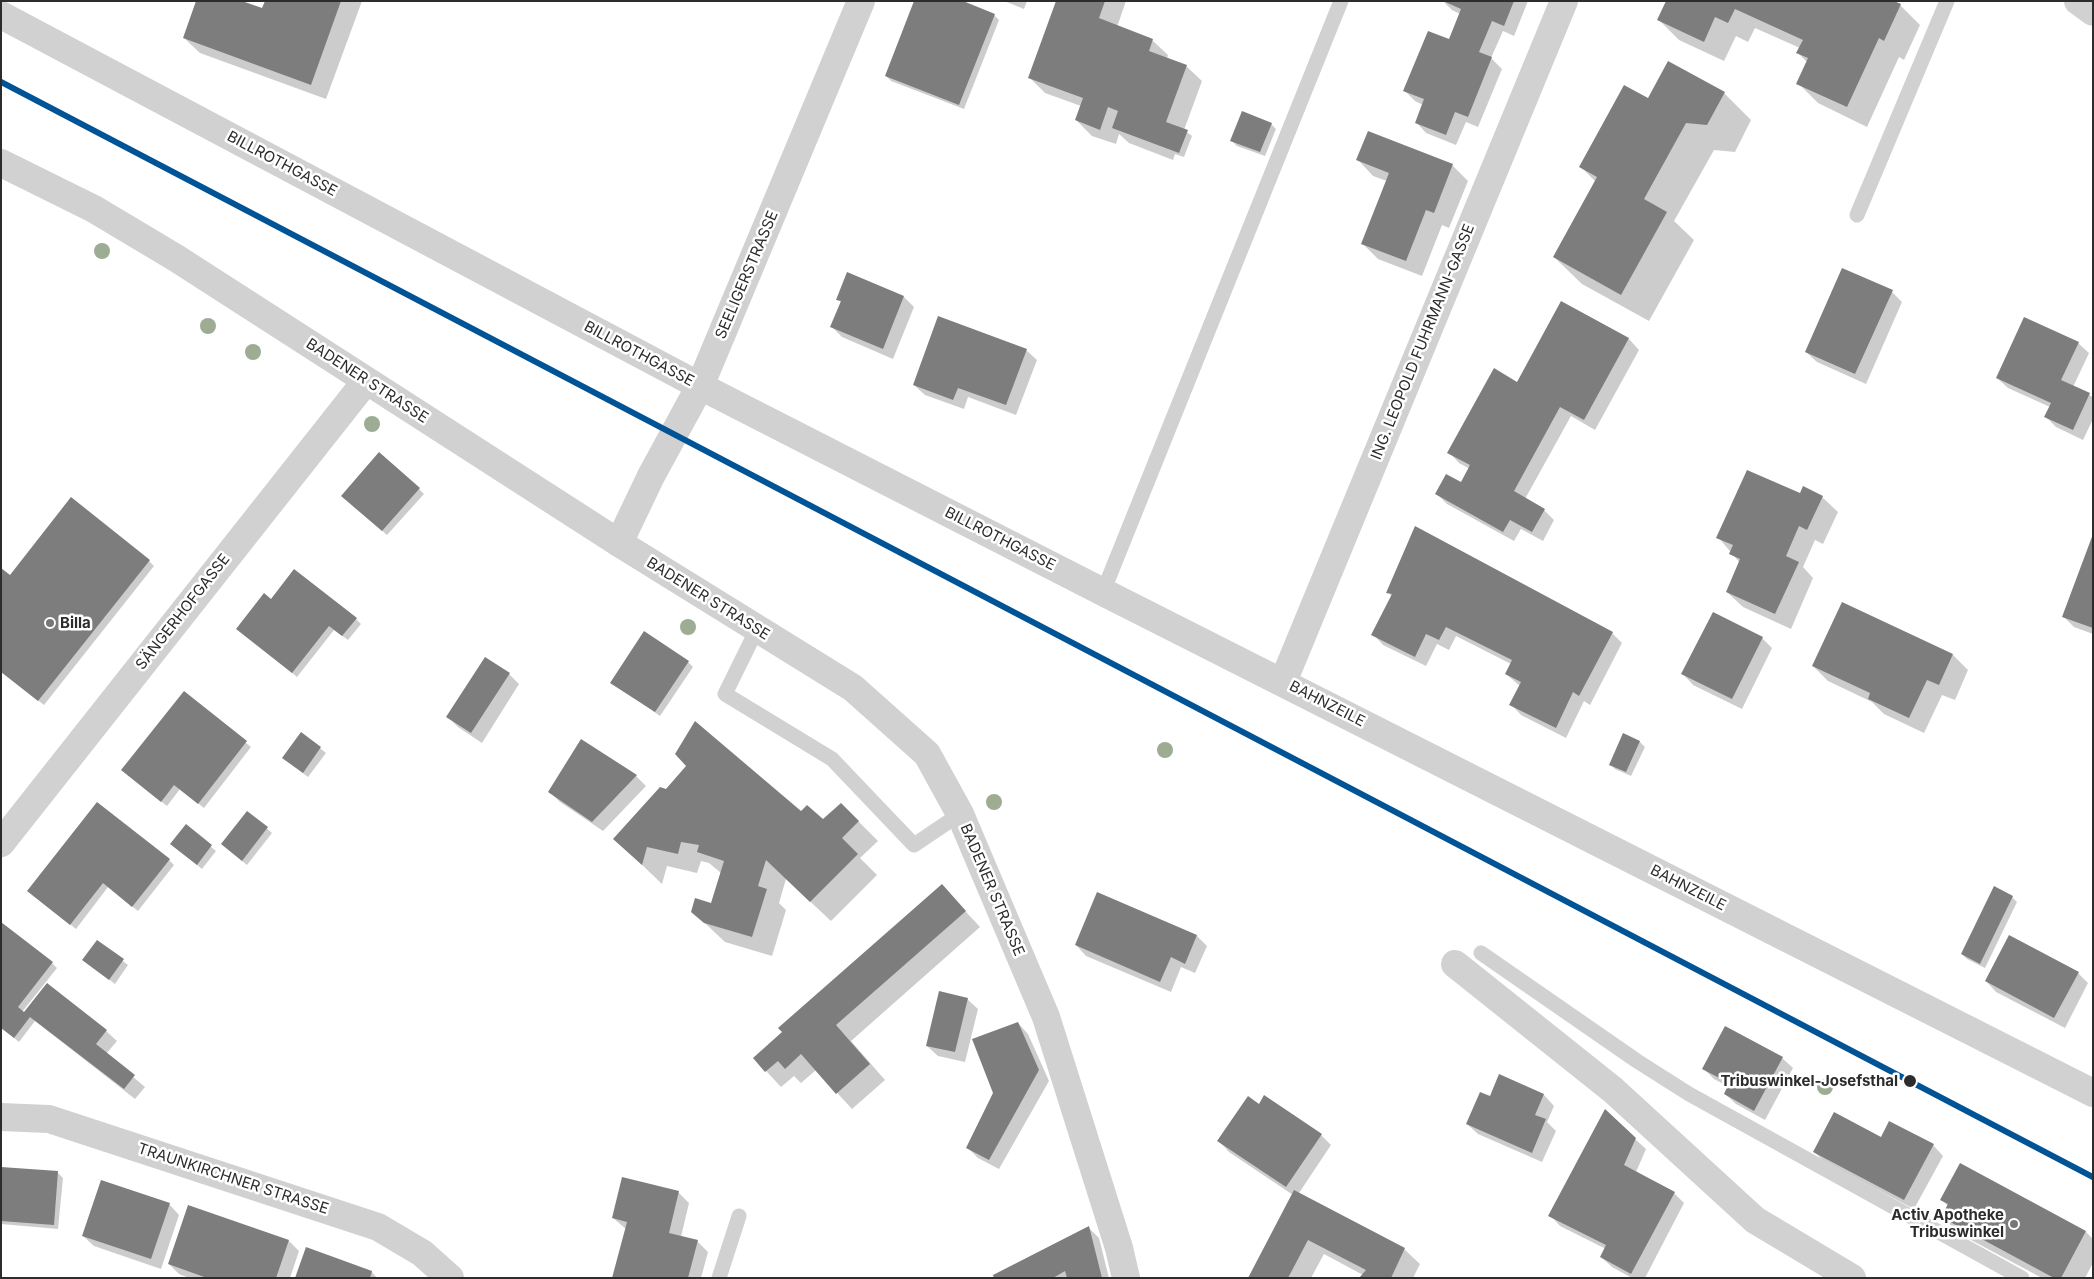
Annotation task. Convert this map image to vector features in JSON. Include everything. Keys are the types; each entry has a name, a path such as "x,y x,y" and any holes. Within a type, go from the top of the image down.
{"street":[{"name":"SEELIGERSTRASSE","path":"619,543 651,476 700,386 861,1"},
{"name":"ING. LEOPOLD FUHRMANN-GASSE","path":"1283,682 1564,1"},
{"path":"2078,1 2093,12"},
{"name":"BILLROTHGASSE","path":"1,15 700,386 1283,682"},
{"name":"BADENER STRASSE","path":"1,163 94,209 176,258 619,543 853,688 927,754 960,814 1046,1017 1119,1248 1126,1278"},
{"name":"SÄNGERHOFGASSE","path":"1,843 366,381"},
{"name":"BAHNZEILE","path":"1283,682 2093,1093"},
{"path":"1455,964 1613,1090 1755,1220 1852,1278"},
{"name":"TRAUNKIRCHNER STRASSE","path":"1,1117 49,1119 378,1227 422,1253 450,1278"}],"lane":[{"path":"1103,592 1342,1"},
{"path":"1858,214 1948,1"},
{"path":"757,629 725,694 832,759 914,845 960,814"},
{"path":"1481,953 1637,1061 1689,1094 2022,1278"},
{"path":"719,1278 739,1216"}],"building":[{"path":"196,1 242,1 262,8 265,1 341,1 311,85 183,38"},
{"path":"914,1 963,1 995,14 959,105 885,76"},
{"path":"1056,1 1105,1 1099,18 1153,39 1149,51 1187,65 1166,122 1188,130 1179,153 1112,128 1118,111 1108,107 1100,130 1075,120 1083,98 1028,78"},
{"path":"1443,1 1514,1 1504,26 1492,21 1479,52 1492,57 1468,117 1455,112 1446,135 1415,123 1424,99 1403,91 1428,31 1449,39 1461,9"},
{"path":"1666,1 1894,1 1901,4 1884,41 1879,38 1847,107 1796,84 1808,58 1796,53 1803,40 1735,9 1728,23 1715,17 1704,42 1657,20"},
{"path":"1668,61 1725,92 1707,125 1686,123 1644,199 1667,212 1621,295 1553,257 1597,177 1579,167 1624,85 1648,98"},
{"path":"1242,111 1272,123 1260,152 1230,141"},
{"path":"1368,131 1453,164 1434,213 1426,210 1406,261 1361,244 1389,173 1356,160"},
{"path":"1842,268 1893,290 1855,374 1805,352"},
{"path":"847,272 904,296 883,349 830,327 841,301 836,300"},
{"path":"1561,301 1629,338 1584,420 1560,407 1514,491 1545,509 1532,532 1510,520 1503,532 1435,494 1446,474 1461,482 1470,465 1447,453 1494,368 1517,382"},
{"path":"938,316 1027,349 1006,405 958,388 953,400 913,385"},
{"path":"2024,317 2079,342 2061,380 2090,393 2073,430 2044,417 2051,403 1996,378"},
{"path":"379,452 420,488 382,531 341,496"},
{"path":"1747,470 1800,493 1803,486 1823,496 1807,530 1799,526 1786,556 1799,562 1775,614 1726,592 1740,559 1729,554 1733,545 1716,538"},
{"name":"Billa","path":"71,497 150,560 38,701 1,672 1,568 10,575"},
{"path":"1415,526 1613,632 1579,696 1573,692 1556,728 1509,705 1521,682 1505,674 1512,660 1446,627 1439,640 1426,634 1415,657 1371,635 1392,594 1386,593"},
{"path":"2093,534 2093,628 2062,617"},
{"path":"294,569 357,618 342,636 329,626 292,673 236,629 264,593 271,599"},
{"path":"1842,602 1953,654 1939,685 1927,680 1909,718 1868,699 1870,693 1812,666"},
{"path":"1713,612 1763,637 1732,699 1681,674"},
{"path":"644,631 689,661 655,712 610,683"},
{"path":"485,657 510,673 471,733 446,717"},
{"path":"184,691 247,741 198,804 174,785 161,802 121,770"},
{"path":"695,721 801,811 807,805 823,819 841,803 859,821 842,838 858,854 810,902 766,860 758,886 767,889 752,937 704,923 691,912 695,898 711,903 724,861 697,852 699,845 681,842 678,854 647,847 642,865 613,839 660,787 666,789 686,766 675,754"},
{"path":"301,732 321,747 303,773 282,758"},
{"path":"1623,733 1640,741 1626,772 1609,765"},
{"path":"581,739 637,775 592,822 548,792"},
{"path":"97,802 170,859 132,907 103,883 70,925 27,891"},
{"path":"247,811 268,827 242,861 221,844"},
{"path":"186,824 212,845 197,865 170,844"},
{"path":"942,884 966,911 836,1025 870,1064 836,1094 801,1054 785,1069 778,1061 765,1072 753,1058 782,1032 778,1028"},
{"path":"1994,886 2013,896 1980,964 1961,954"},
{"path":"1097,892 1197,935 1185,964 1171,957 1160,982 1075,945"},
{"path":"1,922 53,962 18,1007 24,1012 47,983 107,1030 96,1044 135,1075 124,1089 30,1017 14,1038 1,1028"},
{"path":"2009,935 2079,972 2054,1018 1985,981"},
{"path":"97,940 124,959 109,980 82,960"},
{"path":"939,991 968,998 955,1052 926,1046"},
{"path":"1018,1022 1039,1070 989,1160 966,1148 993,1093 972,1039"},
{"path":"1725,1026 1783,1057 1754,1111 1724,1094 1729,1083 1702,1069"},
{"path":"1499,1074 1544,1094 1535,1115 1546,1119 1532,1153 1466,1124 1480,1092 1490,1096"},
{"path":"1264,1095 1322,1134 1286,1187 1217,1141 1248,1096 1259,1104"},
{"path":"1605,1109 1636,1138 1624,1165 1675,1192 1631,1274 1600,1257 1606,1245 1548,1216"},
{"path":"1834,1112 1881,1137 1889,1121 1934,1144 1904,1200 1813,1152"},
{"name":"Activ Apotheke Tribuswinkel","path":"1960,1163 2086,1231 2061,1278 2054,1278 1941,1217 1948,1204 1940,1200"},
{"path":"1,1167 58,1171 54,1225 1,1221"},
{"path":"622,1177 679,1191 669,1233 698,1240 688,1278 612,1278 627,1222 612,1218"},
{"path":"101,1180 170,1203 151,1259 82,1236"},
{"path":"1294,1190 1405,1248 1391,1278 1359,1278 1366,1270 1308,1240 1288,1278 1248,1278"},
{"path":"188,1205 289,1240 276,1278 207,1278 168,1264"},
{"path":"1089,1226 1102,1278 1067,1278 1065,1271 1053,1278 994,1278 993,1275"},
{"path":"306,1247 372,1271 370,1278 295,1278"}],"transit line":[{"path":"1,82 2093,1177"}],"place":[{"name":"Billa","path":"50,623"},
{"name":"Tribuswinkel-Josefsthal","path":"1910,1081"},
{"name":"Activ Apotheke Tribuswinkel","path":"2014,1224"}]}
